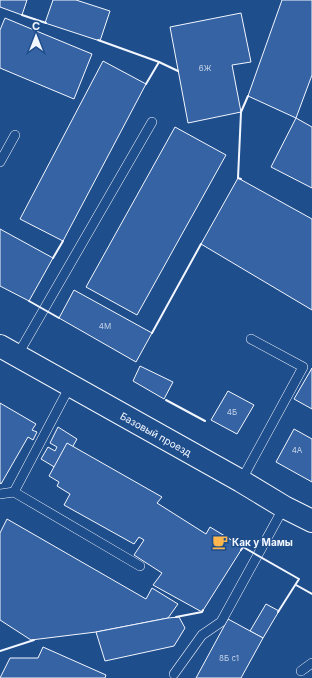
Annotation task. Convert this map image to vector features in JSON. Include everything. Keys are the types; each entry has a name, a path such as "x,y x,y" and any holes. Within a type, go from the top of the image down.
{"street":[{"name":"Базовый проезд","path":"8,351 241,481 284,507 312,521"}],"lane":[{"path":"8,351 152,122"},
{"path":"0,162 15,134"},
{"path":"241,481 303,367 251,339"},
{"path":"14,492 70,386"},
{"path":"0,494 14,492 140,566"},
{"path":"174,674 202,635 222,622 284,507"},
{"path":"301,671 312,663"}],"building":[{"path":"0,0 27,0 22,15 0,7"},
{"path":"53,0 76,0 110,11 100,41 45,23"},
{"path":"282,0 312,0 312,75 296,118 248,96"},
{"path":"241,13 251,62 232,65 241,112 188,123 170,27"},
{"path":"5,18 92,54 74,99 0,68 0,30"},
{"path":"103,61 146,84 63,241 20,219"},
{"path":"296,118 312,127 312,188 271,167"},
{"path":"175,127 226,155 137,315 86,287"},
{"path":"238,178 312,219 312,310 201,244"},
{"path":"0,229 53,258 29,301 0,286"},
{"path":"74,290 152,333 136,362 59,318"},
{"path":"140,366 173,382 164,399 133,381"},
{"path":"312,368 312,409 294,399"},
{"path":"228,391 254,405 237,434 211,420"},
{"path":"0,403 36,424 32,430 37,432 33,440 28,437 1,484 0,483"},
{"path":"58,427 77,439 69,453 66,451 56,468 41,459 48,447 55,451 57,447 50,443"},
{"path":"294,429 312,439 312,482 276,462"},
{"path":"67,443 162,497 157,503 206,534 210,527 243,547 202,612 153,585 162,573 134,555 144,540 139,537 134,544 64,505 70,494 57,486 59,482 49,476"},
{"path":"7,519 146,599 152,588 178,604 168,618 96,632 31,640 0,620 0,533"},
{"path":"266,604 279,611 263,638 250,631"},
{"path":"179,617 185,628 174,646 105,661 96,632"},
{"path":"228,619 263,638 241,678 196,678"},
{"path":"43,647 106,675 105,678 0,678 10,658 38,658"}],"wall":[{"path":"22,15 46,23"},
{"path":"98,40 159,62 178,71"},
{"path":"146,84 159,62"},
{"path":"241,179 238,178 241,112 248,96"},
{"path":"53,258 63,241"},
{"path":"152,333 201,244"},
{"path":"29,301 59,318"},
{"path":"166,400 205,421"},
{"path":"241,550 243,547 299,579 278,612"},
{"path":"296,585 312,594"},
{"path":"176,617 202,612 203,610"},
{"path":"0,651 34,640"}],"place":[{"name":"Как у Мамы","path":"220,542"}]}
